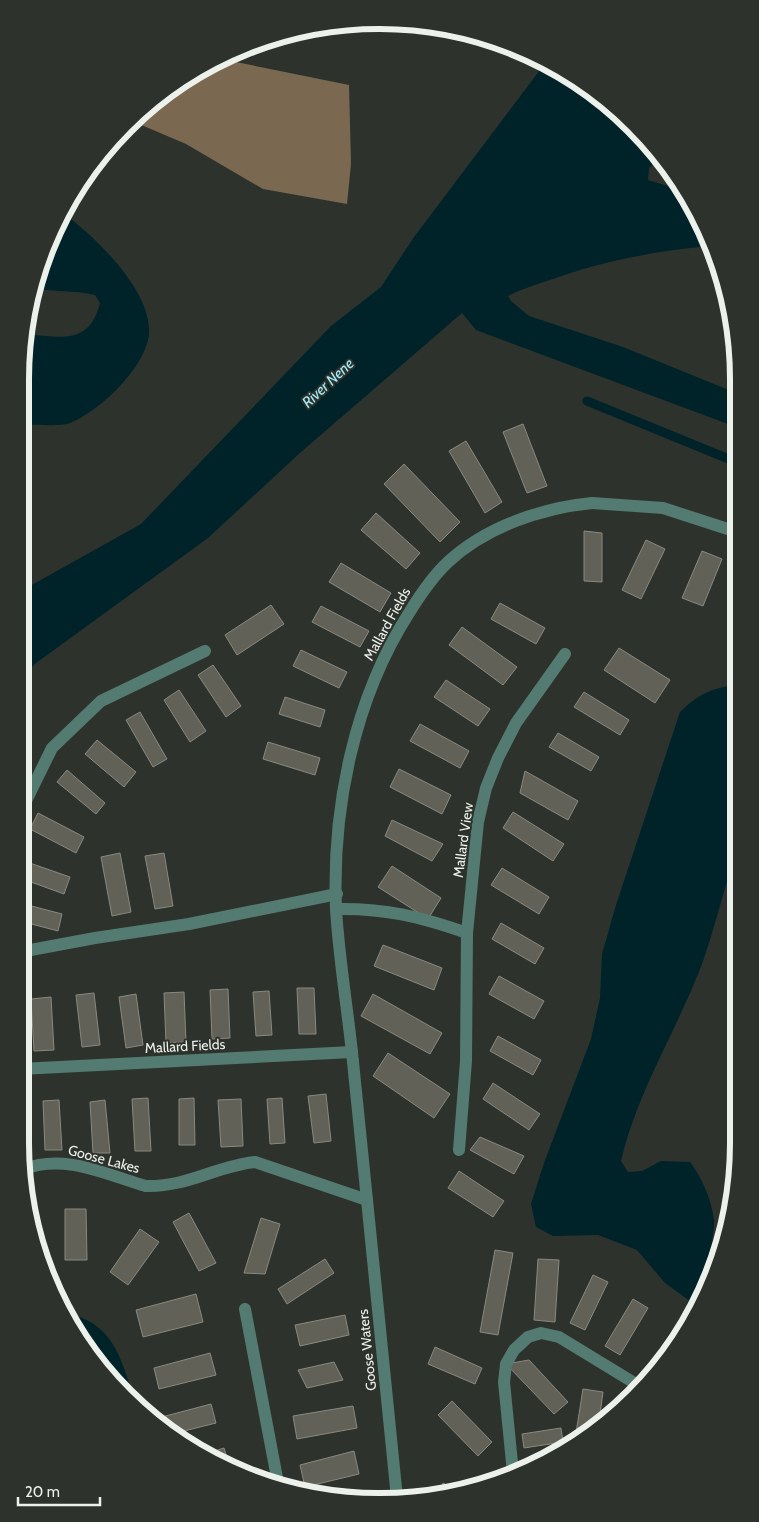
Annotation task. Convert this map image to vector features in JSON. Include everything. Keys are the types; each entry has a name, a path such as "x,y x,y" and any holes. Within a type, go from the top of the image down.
{"street":[{"name":"Mallard Fields","path":"29,1069 353,1057 336,909 337,840 341,806 355,738 379,665 427,585 448,562 479,539 525,518 560,506 592,503 632,504 663,508 730,530"},
{"path":"29,794 52,748 101,701 205,651"},
{"name":"Mallard View","path":"459,1150 466,1061 467,933 478,822 486,788 498,758 516,723 565,654"},
{"path":"29,950 189,924 337,894"},
{"path":"336,909 372,908 428,919 467,933"},
{"name":"Goose Waters","path":"353,1057 396,1492"},
{"name":"Goose Lakes","path":"30,1167 52,1162 70,1163 146,1186 178,1184 242,1163 255,1162 367,1200"},
{"path":"245,1309 277,1478"},
{"path":"512,1468 504,1382 506,1364 514,1350 528,1337 541,1333 559,1337 635,1383"}],"shaded area":[{"path":"232,61 349,85 351,164 347,204 263,189 186,144 139,124 185,88"}],"water":[{"name":"River Nene","path":"541,68 555,76 593,101 628,131 643,148 655,162 649,168 648,180 673,188 705,247 647,254 605,263 564,275 508,296 511,301 529,316 623,347 730,391 730,425 476,330 462,313 301,452 208,538 29,670 29,587 141,524 331,326 381,287 414,237"},
{"path":"69,217 103,248 129,279 146,312 149,328 148,341 142,356 122,384 95,408 70,423 29,425 32,335 61,337 72,336 81,332 89,326 95,317 100,303 95,295 41,289 47,267"},
{"path":"730,686 730,872 702,964 637,1110 621,1161 628,1172 642,1171 661,1161 690,1162 699,1175 709,1197 713,1213 713,1250 704,1277 692,1302 665,1283 637,1250 598,1235 553,1236 536,1227 531,1204 544,1163 591,1039 600,998 602,954 616,905 680,712 706,693"},
{"path":"75,1316 85,1319 98,1327 116,1349 132,1392 101,1356"}],"building":[{"path":"523,424 547,486 527,493 503,432"},
{"path":"466,441 502,502 485,513 449,451"},
{"path":"404,464 460,522 440,542 384,484"},
{"path":"376,513 420,553 406,569 361,530"},
{"path":"584,531 602,533 602,582 584,581"},
{"path":"646,540 665,549 641,599 622,590"},
{"path":"702,551 722,559 703,606 682,598"},
{"path":"341,563 391,593 380,612 329,582"},
{"path":"500,603 545,628 536,644 491,619"},
{"path":"271,605 284,624 237,655 225,635"},
{"path":"321,606 369,631 360,647 312,622"},
{"path":"462,627 517,667 503,685 449,645"},
{"path":"619,648 670,680 655,703 604,670"},
{"path":"301,650 347,672 339,688 293,666"},
{"path":"213,665 241,706 226,717 198,675"},
{"path":"446,680 490,709 478,726 434,697"},
{"path":"179,690 206,731 190,742 164,700"},
{"path":"584,692 629,720 620,735 574,707"},
{"path":"285,697 325,710 320,727 279,714"},
{"path":"140,712 167,759 153,767 126,720"},
{"path":"420,724 469,751 460,768 410,741"},
{"path":"558,733 599,757 591,771 549,747"},
{"path":"97,740 136,772 124,787 85,754"},
{"path":"268,742 320,758 315,775 263,759"},
{"path":"399,769 451,795 442,814 390,787"},
{"path":"67,770 105,803 96,814 57,782"},
{"path":"525,771 578,801 568,820 520,793"},
{"path":"513,812 564,844 553,861 503,828"},
{"path":"38,813 84,837 76,853 30,829"},
{"path":"392,820 443,844 432,861 385,836"},
{"path":"120,853 131,912 112,916 101,857"},
{"path":"164,853 173,906 155,909 145,856"},
{"path":"29,863 70,877 64,894 29,881"},
{"path":"392,866 441,898 428,919 378,887"},
{"path":"502,868 549,897 539,914 491,885"},
{"path":"29,905 62,914 58,931 29,923"},
{"path":"501,923 544,948 535,964 492,939"},
{"path":"383,945 442,968 434,990 374,966"},
{"path":"499,976 544,1001 534,1019 489,994"},
{"path":"297,988 314,988 316,1034 299,1034"},
{"path":"228,989 230,1038 212,1039 210,990"},
{"path":"269,991 272,1035 256,1036 253,992"},
{"path":"184,992 186,1042 166,1043 164,993"},
{"path":"94,993 100,1045 82,1047 76,995"},
{"path":"136,994 143,1045 126,1048 119,997"},
{"path":"373,994 442,1033 430,1054 361,1016"},
{"path":"51,997 54,1050 34,1051 31,999"},
{"path":"498,1036 541,1060 533,1075 490,1051"},
{"path":"388,1053 450,1094 434,1118 373,1076"},
{"path":"493,1083 540,1114 529,1130 483,1099"},
{"path":"326,1094 331,1141 314,1143 308,1096"},
{"path":"148,1098 151,1151 135,1151 132,1099"},
{"path":"194,1098 195,1145 179,1145 179,1099"},
{"path":"282,1098 285,1143 270,1144 267,1099"},
{"path":"241,1099 243,1146 221,1147 218,1100"},
{"path":"59,1100 62,1150 45,1150 43,1101"},
{"path":"105,1100 110,1153 93,1153 90,1102"},
{"path":"480,1137 524,1156 514,1174 470,1150"},
{"path":"459,1171 504,1201 493,1217 448,1188"},
{"path":"65,1209 86,1209 87,1260 65,1260"},
{"path":"189,1213 216,1263 199,1271 173,1222"},
{"path":"261,1218 280,1224 265,1274 244,1273"},
{"path":"140,1229 159,1242 128,1285 110,1272"},
{"path":"495,1250 513,1253 498,1335 480,1332"},
{"path":"325,1259 334,1273 287,1304 278,1289"},
{"path":"538,1259 559,1260 555,1322 534,1320"},
{"path":"593,1275 608,1282 585,1330 570,1323"},
{"path":"196,1294 203,1322 143,1337 136,1310"},
{"path":"633,1299 648,1308 620,1355 605,1346"},
{"path":"345,1315 349,1335 300,1346 295,1325"},
{"path":"675,1328 676,1329 658,1356 648,1368"},
{"path":"435,1347 482,1368 475,1384 428,1364"},
{"path":"210,1353 216,1375 159,1389 154,1368"},
{"path":"529,1360 568,1402 554,1414 506,1364"},
{"path":"334,1362 343,1380 307,1388 298,1370"},
{"path":"583,1389 603,1392 600,1415 576,1433"},
{"path":"452,1401 492,1442 478,1456 438,1415"},
{"path":"211,1404 216,1423 182,1432 161,1417"},
{"path":"353,1406 357,1428 297,1439 293,1416"},
{"path":"561,1428 563,1441 524,1448 522,1434"},
{"path":"224,1448 227,1458 224,1457 214,1451"},
{"path":"354,1451 359,1474 308,1486 305,1485 300,1465"},
{"path":"443,1483 450,1487 448,1487 441,1488"}],"waterway":[{"path":"587,401 730,460"}]}
